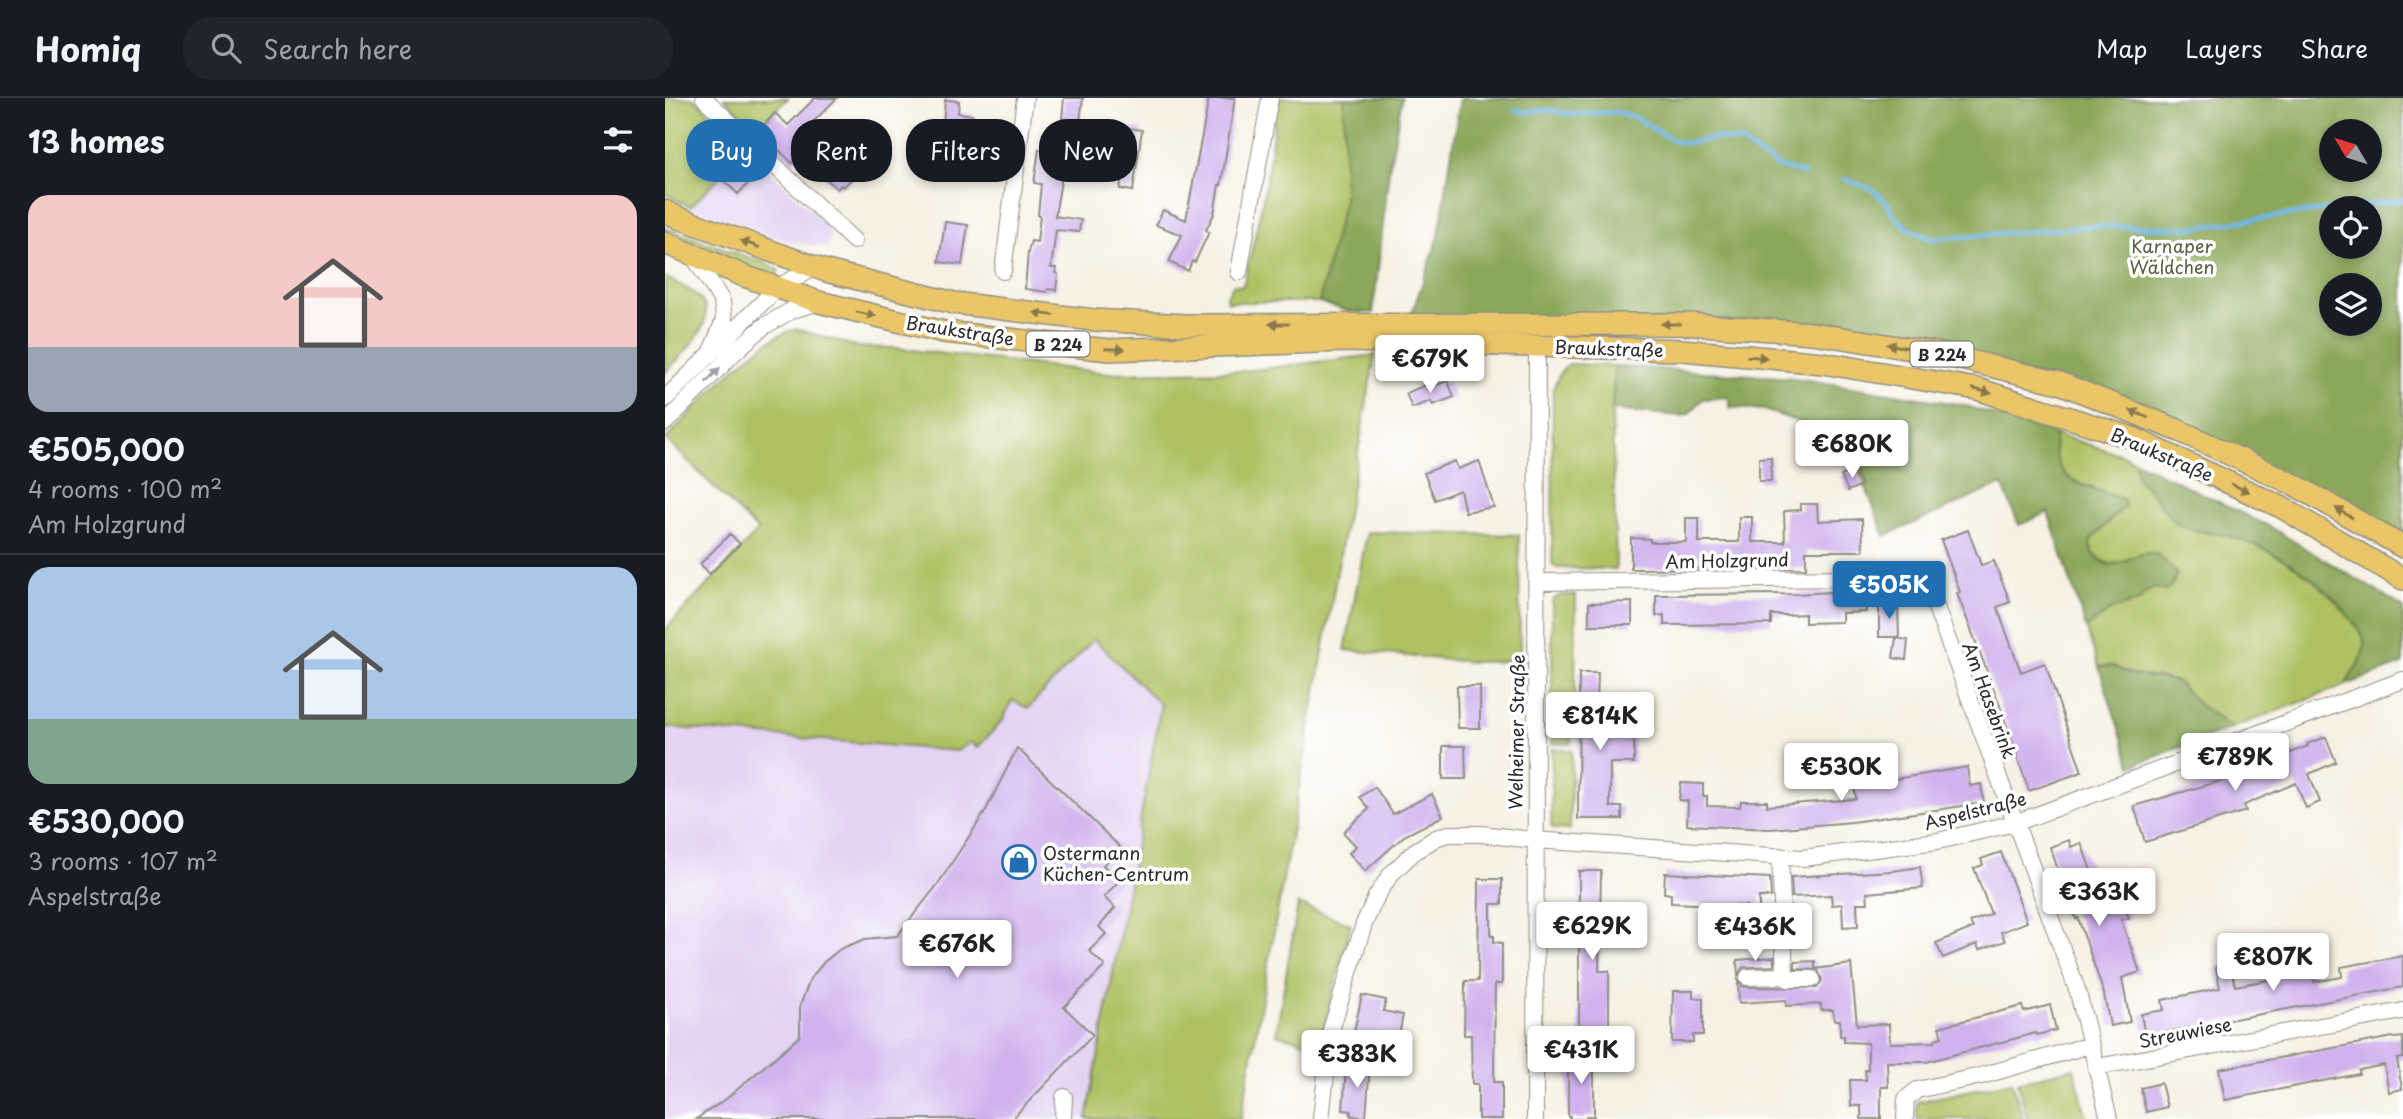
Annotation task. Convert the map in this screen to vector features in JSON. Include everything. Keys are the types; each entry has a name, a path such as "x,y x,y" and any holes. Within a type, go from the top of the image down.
{"main road":[{"name":"Braukstraße","path":"665,211 814,267 954,303 1093,320 1185,324 1689,324 1812,333 1937,353 2060,383 2180,431 2295,485 2403,547"},
{"name":"Braukstraße","path":"665,243 694,257 819,302 944,332 1109,350 1345,341 1682,350 1823,363 1977,389 2133,438 2281,507 2403,579"}],"street":[{"path":"704,98 855,242"},
{"path":"1003,271 1025,98"},
{"path":"1238,272 1270,98"},
{"path":"694,257 722,301 724,320 711,352"},
{"path":"665,399 777,288 814,267"},
{"path":"665,423 763,327 792,310 819,302"},
{"name":"Welheimer Straße","path":"1535,1119 1537,345"},
{"name":"Am Holzgrund","path":"1537,582 1918,577"},
{"name":"Am Hasebrink","path":"1918,577 1931,594 2078,992 2109,1119"},
{"name":"Aspelstraße","path":"1321,1119 1328,1050 1339,1000 1364,924 1377,895 1391,874 1415,851 1436,838 1448,834 1481,834 1803,858 1938,841 2015,823 2403,680"},
{"path":"1780,856 1785,976"},
{"path":"1748,977 1785,976 1788,979 1812,979"},
{"name":"Streuwiese","path":"2097,1068 2403,1011"},
{"path":"1905,1119 1906,1099 1917,1090 1981,1076 2090,1045"},
{"path":"1063,1119 1064,1097"}],"shaded area":[{"path":"777,178 830,229 829,248 787,241 690,207 715,182 777,182"},
{"path":"1093,638 1161,705 1087,1119 665,1119 665,727 957,751 1003,720 1012,700 1028,708"}],"green space":[{"path":"665,98 694,98 716,119 686,119 686,182 715,182 690,207 665,193"},
{"path":"724,98 788,98 768,119 746,119"},
{"path":"1277,98 1344,98 1344,200 1319,302 1228,302 1227,296 1233,285 1243,286 1252,250 1267,178"},
{"path":"1344,98 1402,98 1389,170 1373,313 1351,312 1319,302 1344,200"},
{"name":"Karnaper Wäldchen","path":"1460,98 2403,98 2403,541 2063,382 1817,331 1408,324 1439,236"},
{"path":"665,228 768,264 778,269 778,273 775,277 693,247 665,233"},
{"path":"665,277 694,293 703,303 706,313 698,335 665,373"},
{"path":"796,329 858,347 894,348 1106,373 1243,371 1375,355 1241,1119 1087,1119 1161,705 1094,639 1028,708 1012,700 1003,720 977,748 971,742 957,751 665,727 665,630 758,531 666,439 745,360 780,335"},
{"path":"1569,364 1615,366 1612,410 1616,569 1557,568 1552,565 1553,389 1560,373"},
{"path":"1615,366 1795,378 1963,405 2055,434 2055,451 2064,473 2084,486 2124,500 2125,506 2090,541 2092,553 2099,560 2111,565 2142,554 2159,555 2177,574 2172,585 2165,591 2154,588 2145,593 2139,601 2111,610 2086,628 2048,512 2019,525 2002,484 1885,536 1846,438 1764,410 1730,407 1729,397 1703,399 1690,413 1683,416 1612,410"},
{"path":"2055,434 2135,461 2137,478 2182,526 2246,541 2296,567 2326,591 2358,628 2364,639 2361,657 2346,685 2232,728 2200,705 2177,682 2133,675 2112,666 2099,667 2086,628 2111,610 2139,601 2145,593 2154,588 2130,560 2109,564 2092,552 2090,541 2125,506 2113,497 2066,475 2059,466 2055,452"},
{"path":"2135,461 2268,526 2403,607 2403,664 2346,685 2361,657 2364,643 2358,628 2326,591 2280,557 2246,541 2181,526 2137,478"},
{"path":"1367,532 1519,535 1520,661 1472,662 1345,650"},
{"path":"1561,595 1576,595 1575,700 1552,700 1552,603"},
{"path":"2112,666 2133,675 2177,682 2200,705 2232,728 2131,766 2099,667"},
{"path":"1571,704 1571,744 1552,744 1552,705"},
{"path":"1552,749 1572,750 1570,830 1554,829 1551,826"},
{"path":"1298,904 1351,924 1319,1046 1276,1034"},
{"path":"2074,1068 2087,1119 2027,1119 2018,1082"},
{"path":"2012,1081 2023,1119 1917,1119 1917,1102"}],"building":[{"path":"815,98 837,98 816,119 794,119"},
{"path":"1064,98 1083,98 1080,119 1062,119"},
{"path":"1209,98 1235,98 1214,214 1206,230 1209,232 1188,271 1169,262 1182,235 1156,225 1163,210 1186,220"},
{"path":"945,100 959,101 958,113 973,115 973,119 943,119"},
{"path":"775,113 788,125 791,122 791,162 777,148 777,119 769,119"},
{"path":"1137,129 1142,130 1137,164"},
{"path":"1039,149 1039,182 1061,182 1055,216 1081,220 1079,232 1056,230 1051,268 1056,268 1055,273 1058,274 1056,290 1048,289 1047,292 1025,289 1028,252 1031,241 1037,242 1040,216 1041,184 1034,183"},
{"path":"725,182 749,182 738,194"},
{"path":"830,182 848,182 843,187 841,185 837,189"},
{"path":"1121,182 1134,182 1133,191 1120,189"},
{"path":"945,222 968,225 962,265 939,262"},
{"path":"1448,381 1454,397 1433,405 1431,401 1412,408 1406,393 1426,385 1428,388"},
{"path":"1771,457 1771,481 1759,481 1759,458"},
{"path":"1455,461 1458,469 1479,461 1494,507 1465,512 1460,490 1435,500 1424,473"},
{"path":"1855,469 1862,485 1848,491 1841,476"},
{"path":"1800,504 1817,504 1818,521 1862,519 1863,551 1806,551 1806,568 1631,569 1631,538 1650,539 1650,542 1686,542 1686,518 1699,518 1699,542 1739,542 1739,517 1752,517 1752,542 1785,542 1784,511 1801,510"},
{"path":"1968,530 1981,565 1994,561 2010,602 1997,607 2021,672 2045,663 2082,772 2029,791 1957,593 1960,592 1941,540"},
{"path":"730,534 740,544 710,574 700,564"},
{"path":"1865,590 1866,612 1842,613 1842,622 1805,623 1805,614 1771,615 1771,624 1664,625 1664,615 1656,616 1656,595 1798,594"},
{"path":"1632,602 1632,625 1589,625 1589,603"},
{"path":"1879,605 1898,605 1899,637 1879,637"},
{"path":"1896,638 1908,640 1906,660 1893,658"},
{"path":"1579,673 1598,673 1597,704 1604,704 1604,717 1634,717 1634,763 1610,763 1610,807 1622,807 1622,819 1578,819"},
{"path":"1457,686 1480,686 1480,728 1458,728"},
{"path":"2326,737 2336,762 2309,774 2320,802 2306,808 2296,783 2244,805 2246,811 2145,842 2134,806 2224,780"},
{"path":"1443,746 1465,746 1466,779 1443,779"},
{"path":"1017,748 1121,848 1103,865 1119,881 1104,897 1115,908 1099,927 1106,934 1089,951 1105,966 1064,1007 1093,1035 1012,1119 696,1119 726,1099 800,1036 800,1006 810,979 824,962 840,949 865,939 897,936 938,884 985,812"},
{"path":"1967,767 1970,786 1981,784 1984,803 1852,822 1770,829 1687,825 1688,801 1679,800 1681,783 1703,784 1703,796 1707,796 1707,806 1740,807 1741,801 1767,801 1767,806 1856,799 1854,786"},
{"path":"1375,787 1393,814 1432,794 1443,816 1404,836 1365,871 1349,853 1356,846 1343,832 1369,809 1360,797"},
{"path":"2069,840 2071,847 2081,843 2104,906 2121,898 2129,918 2121,920 2140,972 2122,978 2130,1022 2110,1026 2104,994 2050,847"},
{"path":"2001,852 2027,922 2001,932 2005,941 1979,950 1977,944 1943,958 1936,943 1973,928 1970,922 1991,914 1974,868 1983,865 1981,859"},
{"path":"1920,867 1923,888 1867,893 1868,903 1857,903 1858,926 1843,927 1842,904 1832,905 1831,895 1792,897 1791,877"},
{"path":"1579,871 1601,871 1599,971 1609,971 1609,1039 1579,1039"},
{"path":"1665,873 1770,878 1771,897 1759,897 1759,915 1745,915 1746,906 1671,903 1671,894 1664,893"},
{"path":"1479,879 1502,879 1502,904 1491,904 1491,936 1494,936 1494,942 1502,943 1502,984 1495,984 1494,1082 1502,1082 1502,1119 1478,1119 1478,1084 1472,1084 1471,1035 1464,1035 1465,981 1478,981"},
{"path":"2309,950 2314,982 2342,977 2341,967 2403,956 2403,987 2145,1036 2141,1014 2164,1010 2162,1000 2220,988 2216,967 2230,964 2235,986 2280,978 2277,955"},
{"path":"1774,957 1774,966 1742,968 1738,976 1737,960"},
{"path":"1815,961 1815,969 1851,964 1857,1025 1889,1024 1890,1043 1935,1042 1935,1039 1942,1037 1939,1027 2022,1006 2024,1012 2050,1005 2056,1030 1926,1062 1887,1062 1888,1087 1881,1087 1881,1119 1861,1119 1861,1106 1851,1106 1850,1080 1866,1080 1868,1043 1844,1042 1844,1036 1840,1036 1840,1020 1834,1020 1833,1010 1821,1010 1821,1004 1786,1006 1786,1000 1739,1003 1738,979 1742,986 1748,987 1817,988 1822,980 1818,970 1795,969 1795,962"},
{"path":"1673,991 1693,991 1693,998 1703,998 1703,1035 1693,1035 1693,1042 1672,1042"},
{"path":"1362,995 1386,1000 1383,1011 1403,1015 1399,1035 1379,1031 1377,1041 1353,1036"},
{"path":"2403,1037 2403,1058 2397,1059 2402,1089 2389,1092 2384,1065 2359,1070 2359,1074 2225,1100 2219,1069"},
{"path":"1570,1049 1586,1049 1586,1063 1594,1063 1594,1116 1586,1116 1586,1119 1570,1119 1568,1116"},
{"path":"1355,1064 1370,1065 1366,1117 1351,1116 1351,1111 1343,1110 1346,1069 1354,1070"},
{"path":"2161,1083 2167,1107 2146,1112 2141,1088"}],"waterway":[{"path":"1515,110 1549,110 1571,114 1618,112 1636,118 1674,141 1686,143 1718,138 1742,143 1779,167 1804,174"},
{"path":"1844,179 1872,189 1888,204 1896,218 1908,228 1931,239 2099,226 2190,228 2319,211"},
{"path":"2382,203 2403,200"}],"place":[{"name":"Ostermann Küchen-Centrum","path":"1019,862"}]}
